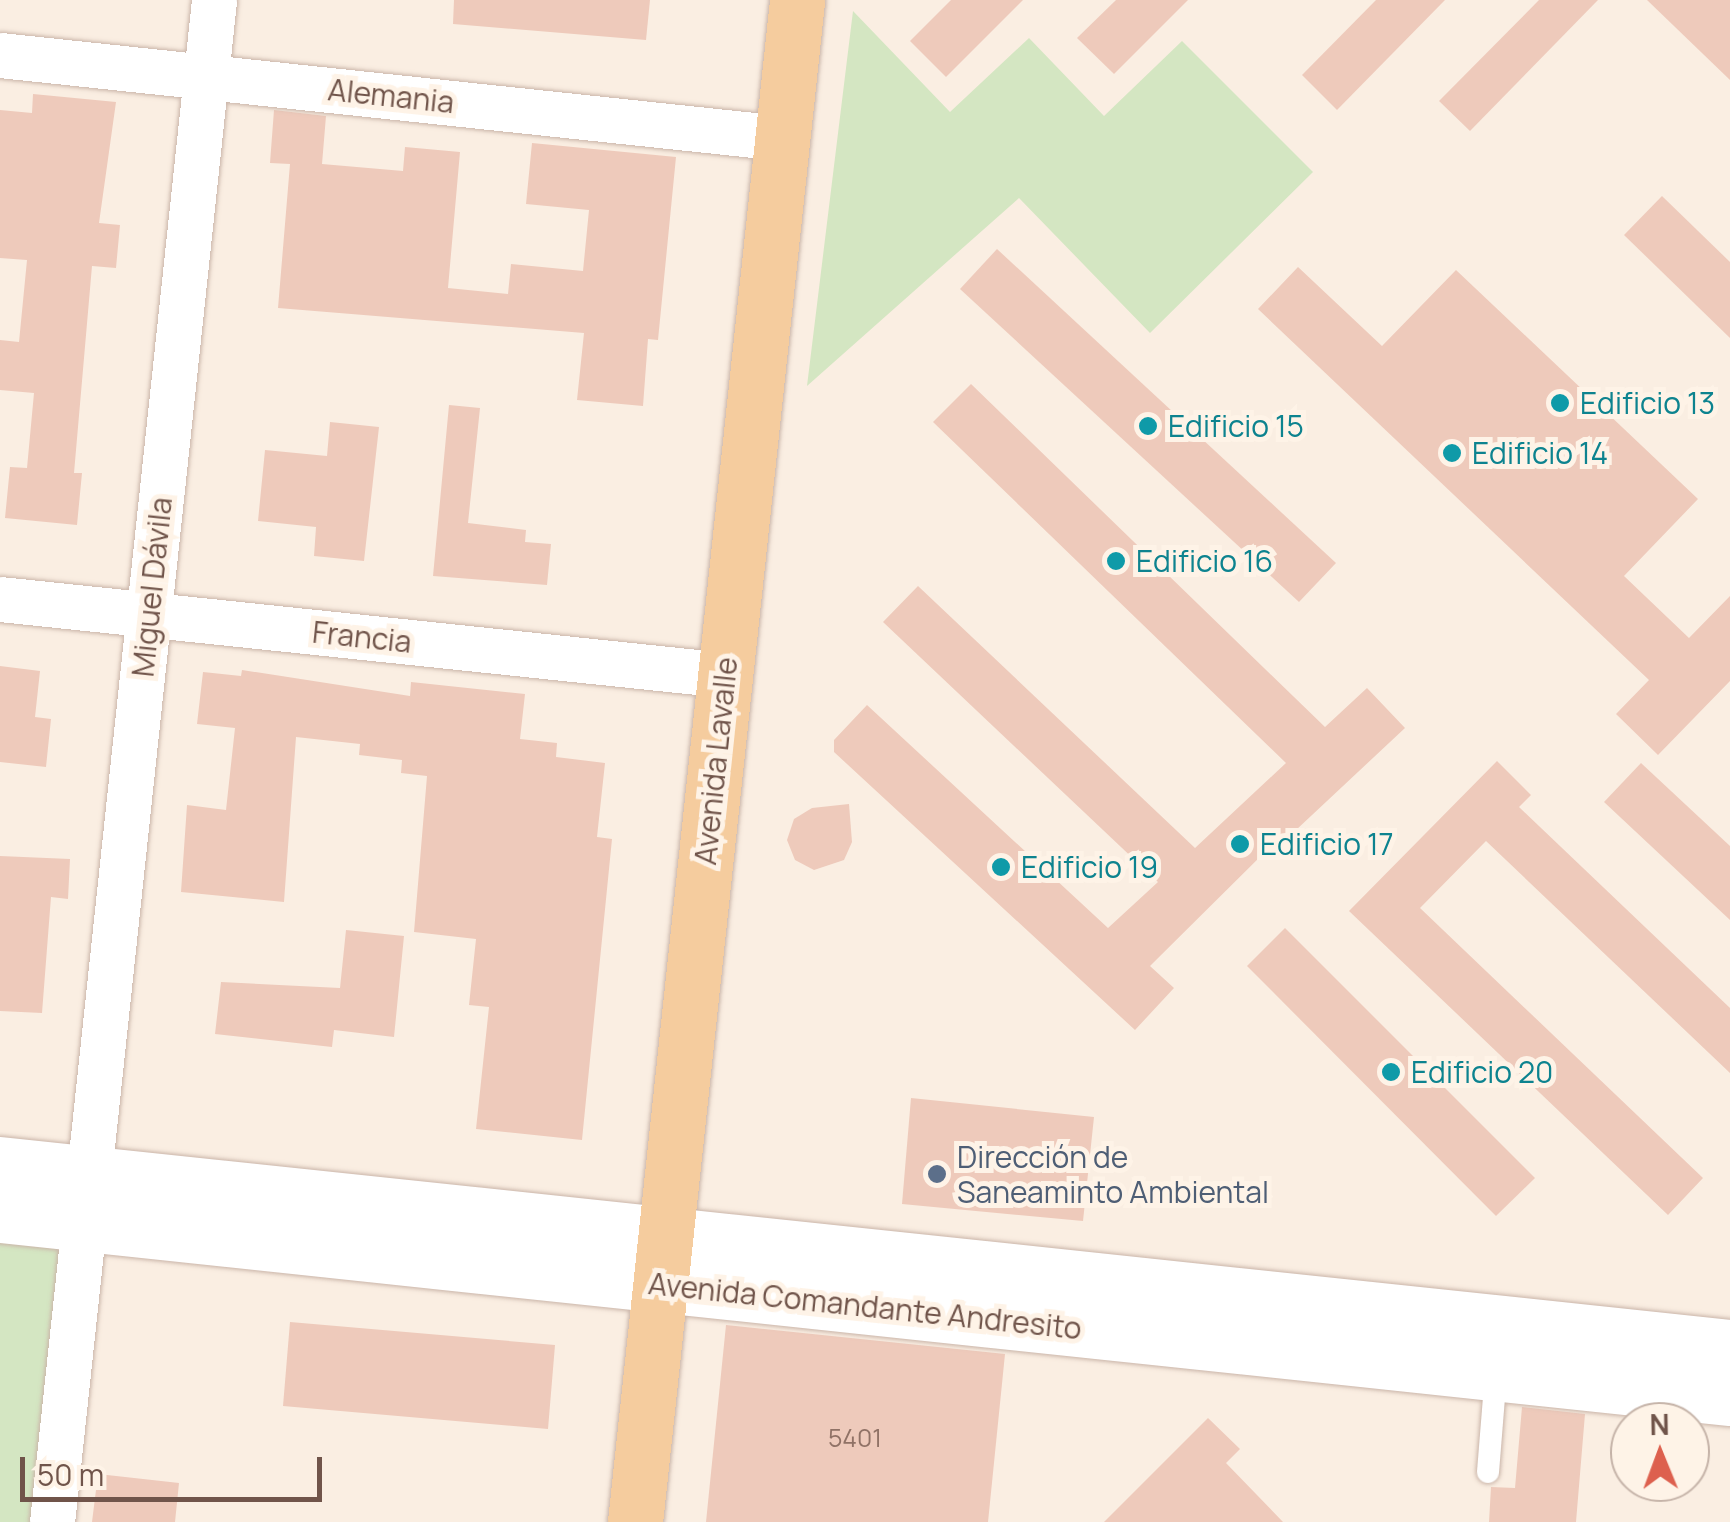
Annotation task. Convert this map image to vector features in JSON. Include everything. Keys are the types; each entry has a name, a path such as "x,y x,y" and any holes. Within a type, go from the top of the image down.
{"main road":[{"name":"Avenida Lavalle","path":"635,1522 797,0"},
{"name":"Avenida Comandante Andresito","path":"0,1164 87,1199 660,1285 776,1314 1496,1372 1580,1356 1730,1347"},
{"name":"Avenida Comandante Andresito","path":"0,1215 87,1199 665,1230 1580,1356 1730,1398"}],"street":[{"name":"Miguel Dávila","path":"52,1522 214,0"},
{"name":"Alemania","path":"0,55 782,138"},
{"name":"Francia","path":"0,599 725,675"}],"lane":[{"path":"1488,1472 1496,1372"}],"green space":[{"path":"853,11 950,112 1029,38 1104,116 1182,41 1313,172 1150,333 1019,198 807,386"},
{"path":"0,1235 66,1242 35,1522 0,1522"}],"building":[{"path":"454,0 650,0 646,40 453,24"},
{"path":"951,0 1023,0 946,77 910,41"},
{"path":"1116,0 1188,0 1114,74 1077,38"},
{"path":"1376,0 1445,0 1337,110 1302,75"},
{"path":"1539,0 1598,0 1470,131 1439,101"},
{"path":"1647,0 1730,0 1730,80"},
{"path":"33,94 116,102 99,223 120,225 116,268 92,266 74,473 82,473 77,525 5,518 10,467 27,468 34,393 0,390 0,340 19,342 27,260 0,258 0,110 32,113"},
{"path":"274,110 326,116 322,164 403,171 405,147 460,152 448,288 508,294 511,264 583,271 589,210 526,204 532,143 676,157 658,340 648,339 643,406 577,400 584,333 278,308 290,164 270,163"},
{"path":"1662,196 1730,262 1730,338 1624,235"},
{"name":"Edificio 15","path":"997,249 1336,563 1299,602 960,289"},
{"path":"1298,267 1382,346 1456,270 1698,499 1624,576 1689,638 1730,596 1730,681 1658,755 1616,714 1649,680 1258,309"},
{"path":"971,384 1325,727 1367,688 1405,728 1280,845 1276,841 1150,966 1174,988 1135,1030 834,752 834,740 867,705 1108,928 1158,882 883,622 918,586 1195,848 1286,763 933,422"},
{"path":"449,405 480,408 468,523 526,530 525,542 551,544 547,585 433,576"},
{"path":"330,422 379,427 364,561 314,556 316,527 258,521 265,450 327,456"},
{"path":"0,666 40,671 35,717 51,719 46,767 0,762"},
{"path":"242,670 410,696 411,682 525,694 520,739 557,743 556,757 605,763 597,837 612,839 582,1140 476,1129 489,1007 469,1005 476,939 414,932 427,776 401,773 402,760 359,755 360,744 296,737 284,902 181,892 187,805 226,810 235,728 197,724 203,672 241,676"},
{"path":"1497,761 1531,795 1519,807 1730,1008 1730,1073 1486,841 1420,908 1703,1178 1668,1215 1349,911"},
{"path":"1641,763 1730,846 1730,920 1604,802"},
{"path":"849,804 852,842 844,860 814,870 795,860 787,840 794,819 812,808"},
{"path":"0,856 70,859 68,899 51,897 42,1013 0,1011"},
{"name":"Edificio 20","path":"1285,928 1535,1178 1496,1216 1247,966"},
{"path":"346,930 404,936 394,1037 334,1030 332,1047 215,1034 221,982 340,988"},
{"path":"911,1098 1094,1117 1083,1221 902,1204"},
{"path":"290,1322 555,1345 548,1429 283,1406"},
{"path":"726,1325 1005,1354 988,1522 706,1522"},
{"path":"1522,1407 1585,1414 1576,1522 1489,1522 1491,1487 1515,1488"},
{"path":"1208,1418 1240,1449 1226,1463 1283,1522 1104,1522"},
{"path":"98,1474 179,1483 175,1522 92,1522"}],"place":[{"name":"Edificio 13","path":"1560,403"},
{"name":"Edificio 15","path":"1148,426"},
{"name":"Edificio 14","path":"1452,453"},
{"name":"Edificio 16","path":"1116,561"},
{"name":"Edificio 17","path":"1240,844"},
{"name":"Edificio 19","path":"1001,867"},
{"name":"Edificio 20","path":"1391,1072"},
{"name":"Dirección de Saneaminto Ambiental","path":"937,1174"}]}
